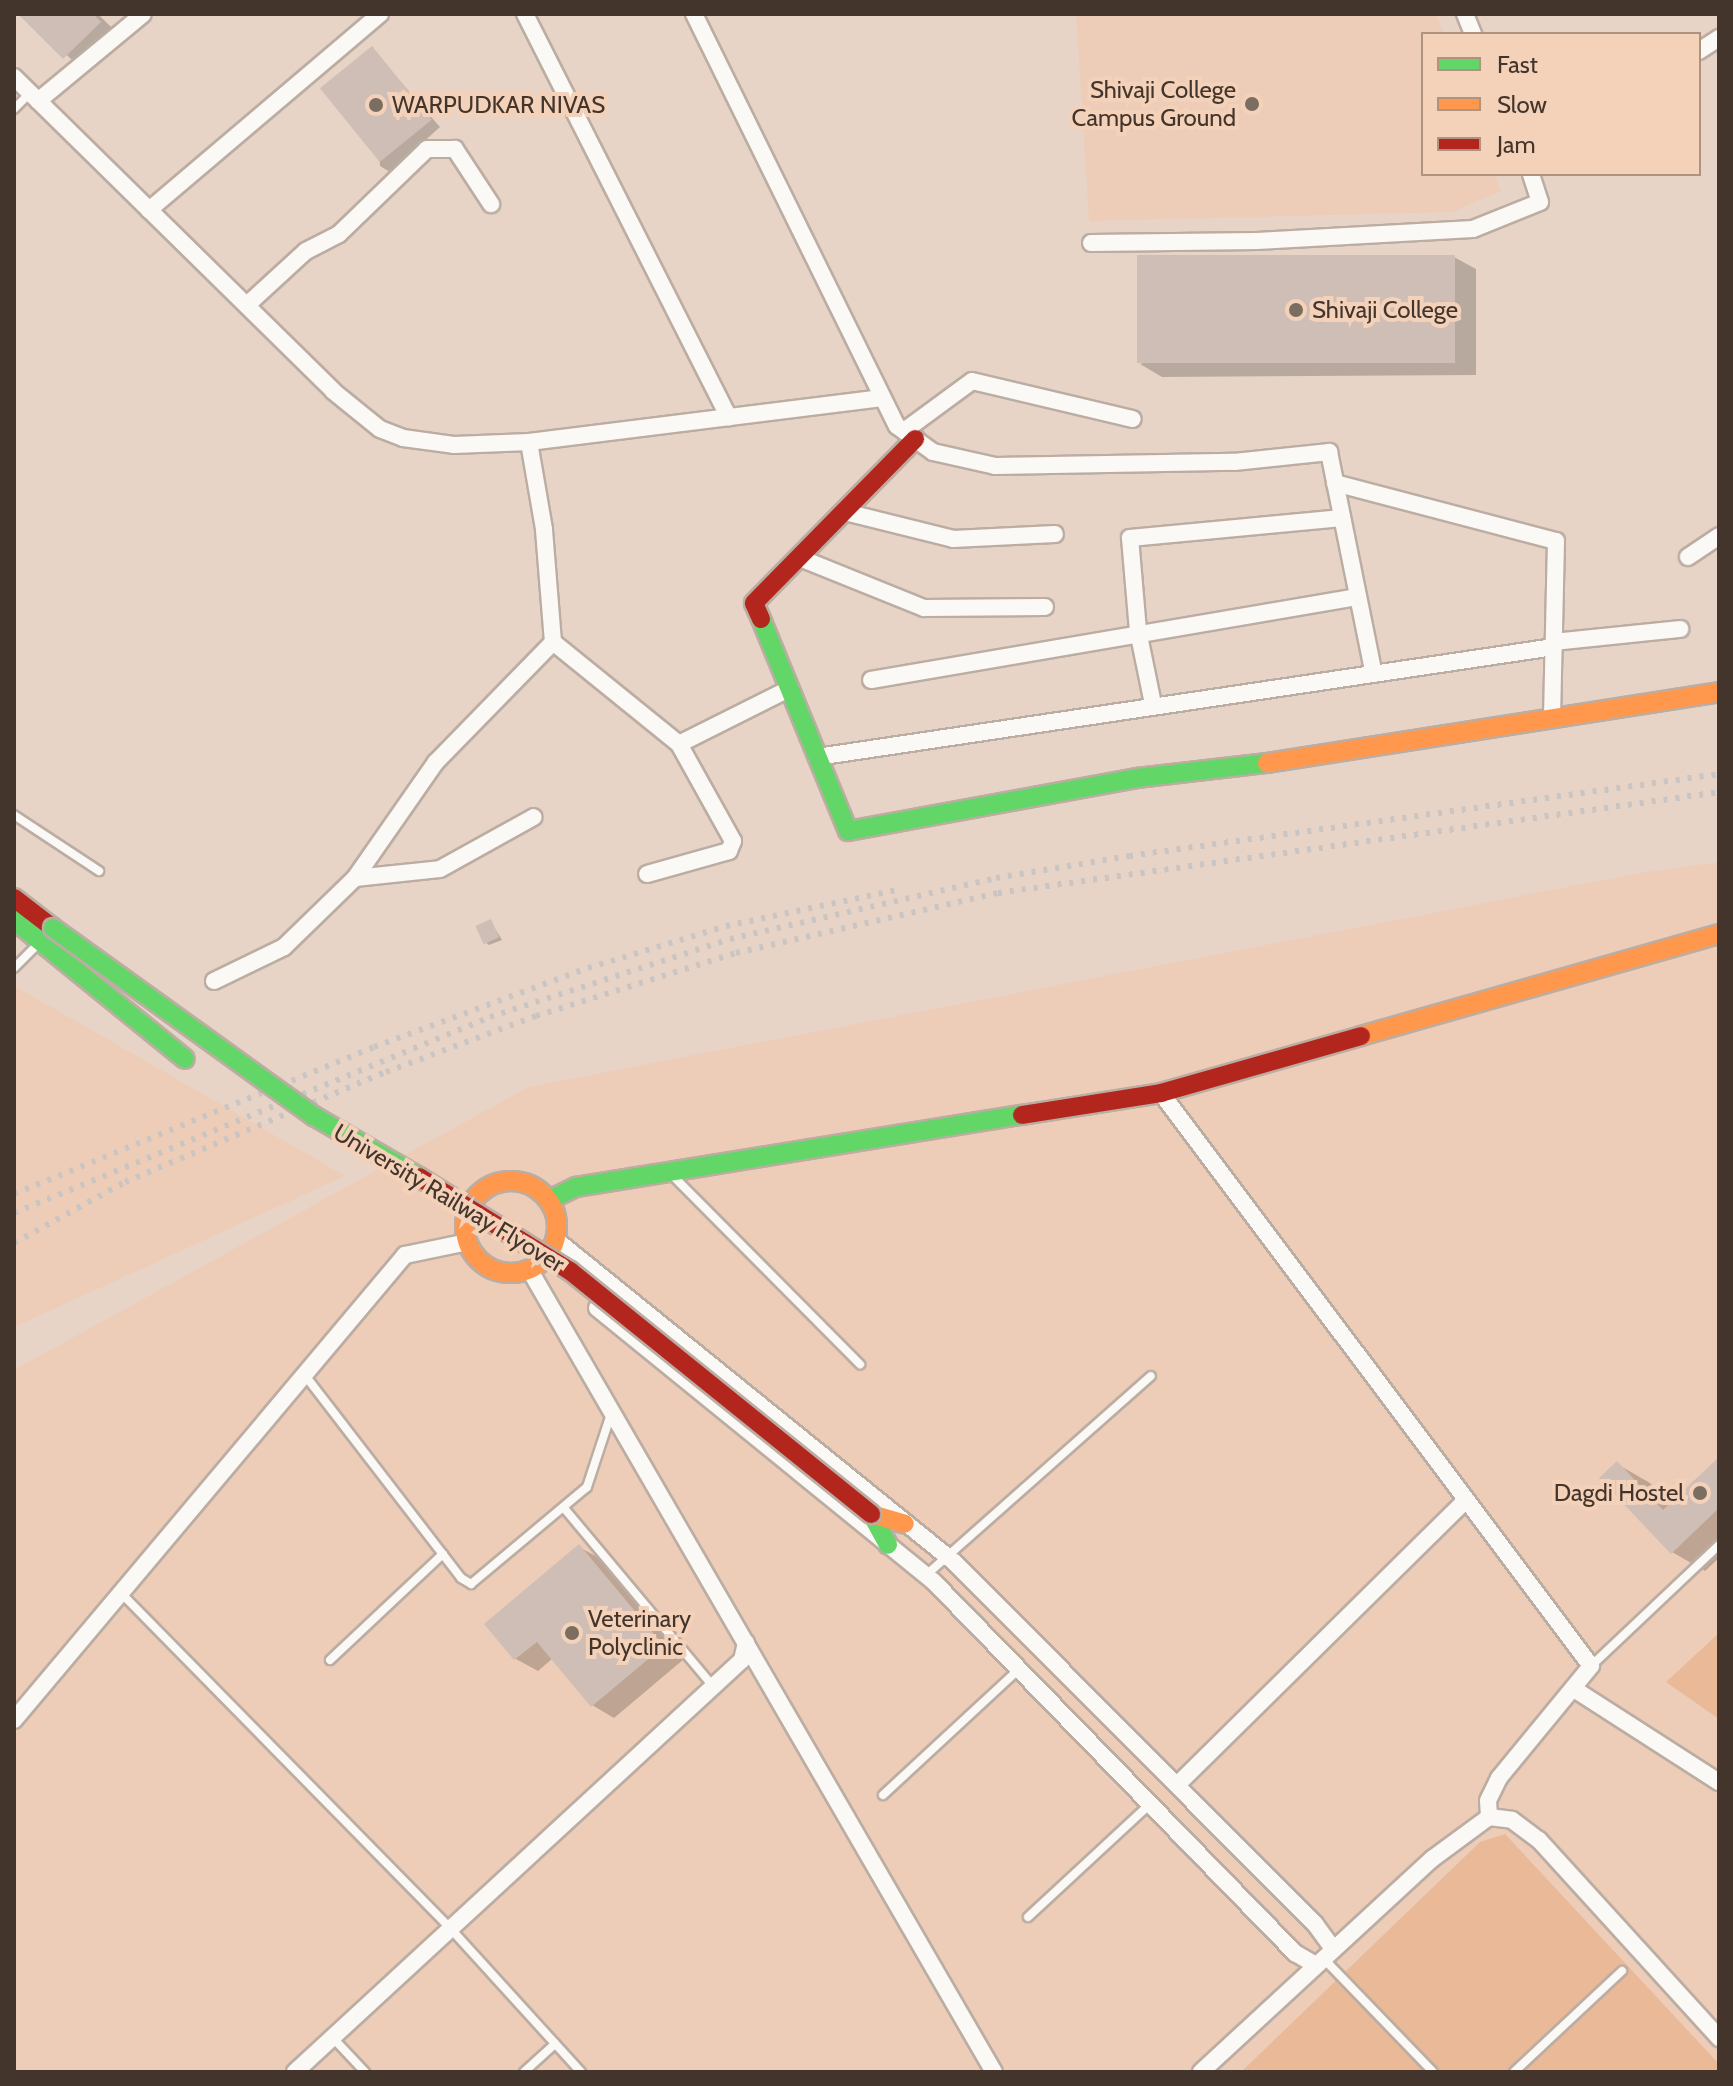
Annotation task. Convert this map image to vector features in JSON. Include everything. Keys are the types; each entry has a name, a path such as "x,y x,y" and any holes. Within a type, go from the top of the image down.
{"street":[{"path":"34,97 143,14"},
{"path":"149,210 380,14"},
{"path":"525,14 729,417"},
{"path":"694,14 882,398 910,435 933,452 995,466 1234,462 1329,452 1373,671"},
{"path":"1701,50 1719,38"},
{"path":"14,77 333,391 380,429 426,442 529,442 882,398"},
{"path":"247,305 306,251 339,234 427,149 455,149 491,204"},
{"path":"1091,243 1473,229 1540,202 1532,176"},
{"path":"1133,419 972,381 910,435 845,512 754,603 848,831 1137,778 1719,692"},
{"path":"529,442 546,544 553,642 679,744 733,847 647,874"},
{"path":"1335,483 1556,541 1552,719"},
{"path":"845,512 953,539 1055,534"},
{"path":"1153,704 1138,631 1130,538 1342,518"},
{"path":"1688,557 1719,536"},
{"path":"800,558 924,608 1045,607"},
{"path":"871,680 1138,631 1358,597"},
{"path":"817,757 1554,644 1680,629"},
{"path":"214,981 284,947 355,878 436,762 553,642"},
{"path":"679,744 789,689"},
{"path":"355,878 440,869 534,817"},
{"name":"University Railway Flyover","path":"14,898 237,1064 570,1271 871,1514 888,1545"},
{"path":"14,920 185,1059"},
{"path":"549,1200 576,1187 1161,1093 1719,934"},
{"path":"1161,1093 1591,1666 1499,1778 1488,1801 1489,1817"},
{"path":"500,1182 527,1183 549,1200 557,1225 555,1239 535,1266 502,1272 489,1267 468,1242 469,1208 487,1187 500,1182"},
{"path":"555,1239 945,1555 1177,1785 1323,1957"},
{"path":"14,1720 405,1255 468,1242"},
{"path":"535,1266 612,1410 994,2072"},
{"path":"535,1266 926,1575 1295,1953 1323,1957"},
{"path":"1177,1785 1466,1500"},
{"name":"University Railway Flyover","path":"871,1514 905,1524"},
{"path":"295,2072 742,1660 746,1642"},
{"path":"1574,1689 1719,1782"},
{"path":"1201,2072 1432,1859 1489,1817 1512,1820 1539,1840 1719,2038"}],"lane":[{"path":"14,109 34,97"},
{"path":"14,815 99,871"},
{"path":"14,968 40,941"},
{"path":"669,1172 860,1364"},
{"path":"304,1373 461,1578 478,1582 587,1487 612,1410"},
{"path":"926,1575 1151,1376"},
{"path":"564,1508 713,1686"},
{"path":"1591,1666 1719,1545"},
{"path":"330,1660 443,1554"},
{"path":"121,1592 450,1928 581,2072"},
{"path":"883,1795 1019,1669"},
{"path":"1028,1917 1150,1804"},
{"path":"1323,1957 1433,2072"},
{"path":"1514,2072 1622,1971"},
{"path":"332,2037 365,2072"},
{"path":"524,2072 555,2044"}],"shaded area":[{"name":"Shivaji College Campus Ground","path":"1076,14 1436,14 1443,32 1421,32 1421,176 1495,176 1501,191 1452,212 1089,221"},
{"path":"1719,862 1719,2072 14,2072 14,1370 528,1087 1640,873"},
{"path":"14,986 90,1029 345,1176 14,1327"},
{"path":"1719,1633 1719,1719 1666,1682"},
{"path":"1505,1834 1719,2064 1719,2072 1241,2072 1480,1842"}],"building":[{"path":"18,14 93,14 101,22 63,59"},
{"name":"WARPUDKAR NIVAS","path":"372,46 432,120 380,162 320,88"},
{"name":"Shivaji College","path":"1137,255 1455,255 1455,363 1137,363"},
{"path":"491,919 499,937 484,944 475,926"},
{"name":"Dagdi Hostel","path":"1719,1457 1719,1508 1671,1554 1599,1478 1617,1461 1663,1510"},
{"name":"Veterinary Polyclinic","path":"579,1544 664,1646 591,1707 537,1642 514,1660 484,1624"}],"railway":[{"path":"14,1213 490,1017 730,939 996,878 1129,856 1719,774"},
{"path":"14,1243 125,1182 386,1072 536,1016 736,953 998,893 1719,792"},
{"path":"14,1194 374,1047 588,968 726,926 897,890"}],"traffic: fast":[{"path":"761,619 848,831 1137,778 1267,763"},
{"path":"14,920 185,1059"},
{"path":"53,928 314,1116 419,1177"},
{"path":"549,1200 576,1187 1022,1115"},
{"path":"871,1514 888,1545"}],"traffic: slow":[{"path":"1267,763 1719,692"},
{"path":"1361,1036 1719,934"},
{"path":"511,1181 529,1185 543,1195 553,1209 557,1227 553,1245 543,1259 529,1269 511,1273 493,1269 479,1259 469,1245 465,1227 469,1209 479,1195 493,1185 511,1181"},
{"path":"871,1514 905,1524"}],"traffic: jam":[{"path":"761,619 754,603 915,439"},
{"path":"14,898 53,928"},
{"path":"1022,1115 1161,1093 1361,1036"},
{"path":"419,1177 570,1271 871,1514"}],"place":[{"name":"Shivaji College Campus Ground","path":"1252,104"},
{"name":"WARPUDKAR NIVAS","path":"376,105"},
{"name":"Shivaji College","path":"1296,310"},
{"name":"Dagdi Hostel","path":"1700,1493"},
{"name":"Veterinary Polyclinic","path":"572,1633"}]}
